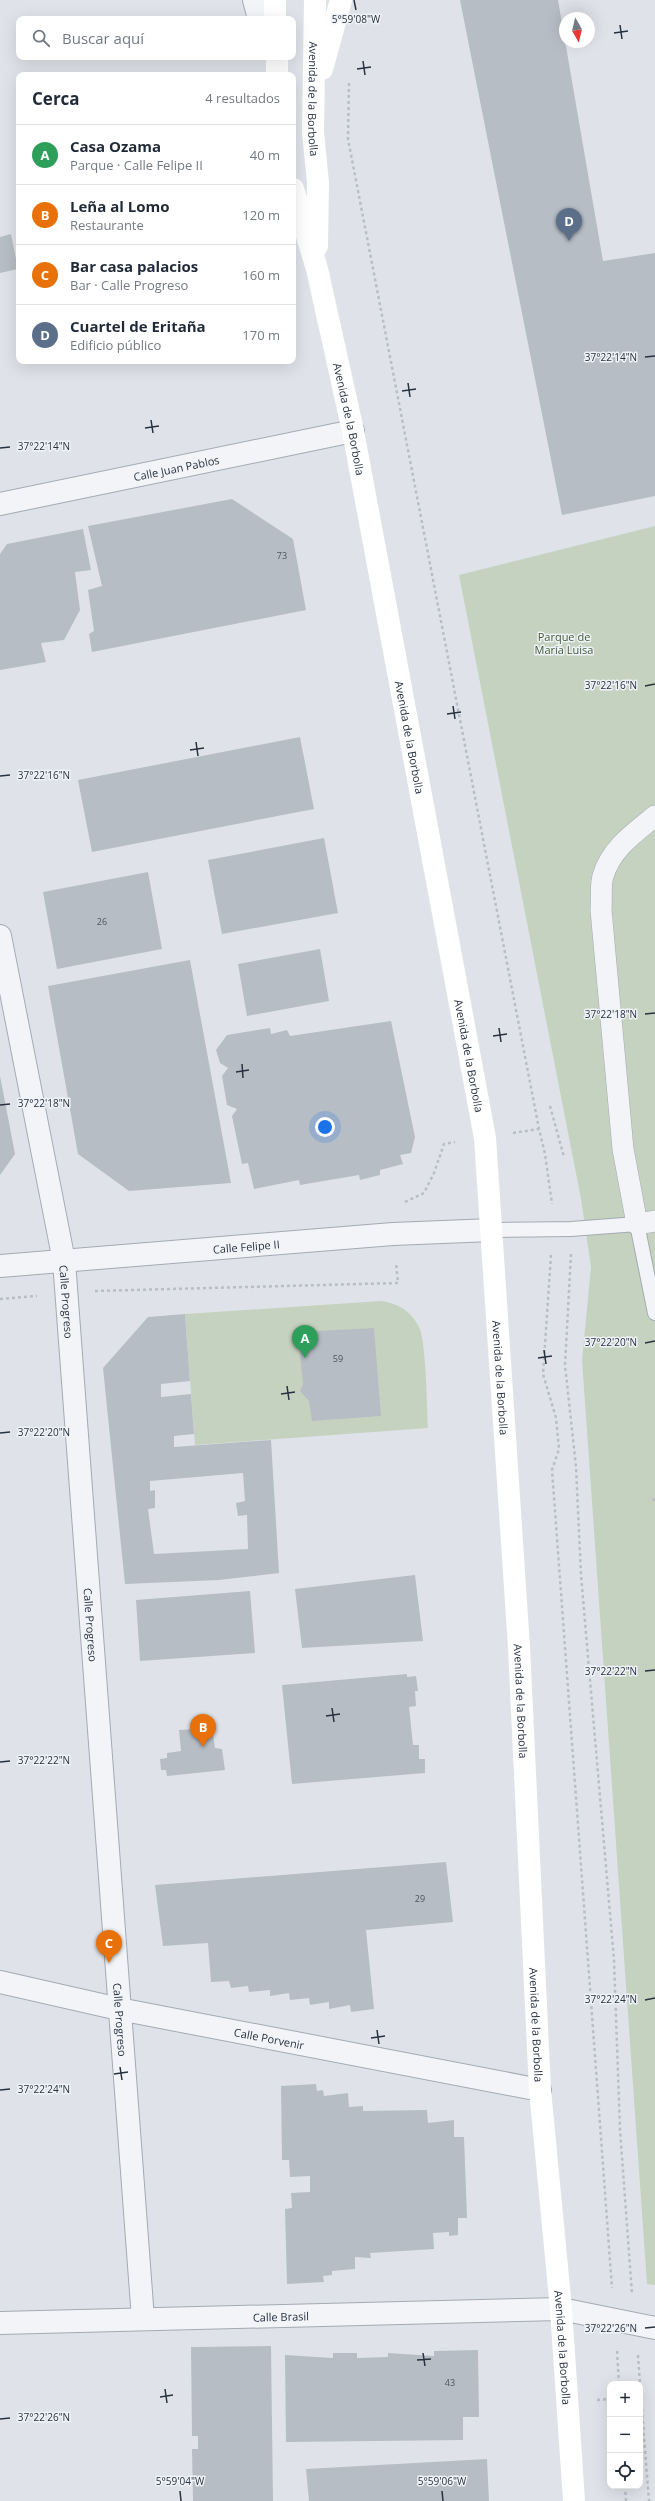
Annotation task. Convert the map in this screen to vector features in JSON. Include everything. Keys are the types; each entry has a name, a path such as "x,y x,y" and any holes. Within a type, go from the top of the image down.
{"main road":[{"path":"275,0 275,16"},
{"name":"Avenida de la Borbolla","path":"315,0 314,99 318,183 317,269"},
{"path":"314,99 341,0"},
{"path":"277,60 277,72"},
{"name":"Avenida de la Borbolla","path":"296,199 317,269 353,431 485,1138 519,1647 540,2090 561,2309 574,2501"}],"street":[{"path":"254,0 258,16"},
{"path":"269,60 271,72"},
{"name":"Calle Juan Pablos","path":"0,504 353,431"},
{"path":"646,1222 622,1142 601,910 602,877 612,855 630,836 655,816"},
{"name":"Calle Progreso","path":"0,936 64,1261 143,2319"},
{"name":"Calle Felipe II","path":"0,1266 393,1234 492,1230"},
{"name":"Calle Porvenir","path":"0,1982 119,2009 540,2090"},
{"name":"Calle Brasil","path":"0,2323 561,2309 645,2326"}],"lane":[{"path":"492,1230 586,1228 646,1222 655,1313"}],"path":[{"path":"349,79 348,139 545,1154"},
{"path":"550,1106 564,1157"},
{"path":"401,1204 424,1193 434,1173 444,1144"},
{"path":"572,1248 568,1275 565,1365 576,1460 581,1575 614,1960 620,2130 645,2326 640,2381"},
{"path":"552,1249 543,1374 556,1418 559,1449 552,1470 610,2255"},
{"path":"94,1291 398,1283 396,1265"},
{"path":"0,1299 44,1296"},
{"path":"653,1498 655,1504"},
{"path":"617,2349 619,2381"},
{"path":"642,2417 649,2501"},
{"path":"625,2489 626,2501"}],"green space":[{"name":"Parque de María Luisa","path":"655,526 655,2285 647,2284 582,1360 591,1267 581,1199 459,575"},
{"path":"381,1301 398,1306 408,1312 419,1327 425,1360 428,1428 195,1445 185,1314"}],"building":[{"path":"460,0 558,0 560,12 559,48 566,48 603,261 655,253 655,496 562,515"},
{"path":"11,234 16,259 16,269 0,273 0,237"},
{"path":"232,499 293,539 306,610 92,652 89,634 94,631 88,590 102,586 88,526"},
{"path":"83,529 91,570 75,572 80,610 64,640 41,643 46,662 0,670 0,554 7,544"},
{"path":"300,737 314,809 92,852 78,780"},
{"path":"324,838 338,913 222,934 208,860"},
{"path":"148,872 162,949 57,969 43,892"},
{"path":"320,949 329,1001 247,1016 238,964"},
{"path":"190,960 231,1183 129,1191 78,1154 48,986"},
{"path":"391,1021 415,1137 411,1153 400,1155 403,1164 380,1170 380,1175 360,1180 359,1175 300,1185 299,1180 254,1189 248,1163 242,1164 232,1116 237,1109 227,1105 222,1076 228,1068 220,1063 216,1050 227,1035 270,1028 271,1034 287,1030 290,1036"},
{"path":"0,1076 15,1154 0,1175"},
{"path":"185,1314 190,1381 161,1384 161,1397 191,1394 194,1434 174,1436 174,1447 271,1440 279,1573 219,1580 125,1584 103,1368 148,1317","holes":["243,1473 245,1501 236,1503 238,1516 247,1515 248,1549 154,1554 148,1509 155,1508 155,1490 150,1491 150,1481"]},
{"path":"374,1328 381,1416 312,1421 309,1401 300,1391 303,1384 298,1332"},
{"path":"415,1575 423,1641 302,1648 295,1589"},
{"path":"250,1591 255,1653 140,1661 136,1600"},
{"path":"407,1674 407,1677 416,1676 418,1691 415,1691 416,1706 409,1707 413,1745 419,1745 419,1759 425,1759 425,1773 292,1784 282,1685"},
{"path":"212,1728 215,1748 222,1749 225,1770 167,1776 166,1770 161,1770 160,1759 167,1758 167,1753 181,1751 179,1730"},
{"path":"446,1862 453,1922 366,1930 374,2009 351,2012 350,2005 329,2009 329,2002 310,2005 309,1998 290,2000 289,1993 270,1996 270,1990 249,1992 248,1986 231,1988 229,1981 211,1982 208,1943 163,1946 155,1885"},
{"path":"316,2084 317,2091 323,2090 324,2096 348,2093 349,2107 363,2106 363,2111 427,2110 428,2123 454,2120 454,2137 464,2137 467,2218 458,2218 458,2235 449,2236 449,2232 433,2233 434,2249 370,2253 371,2258 355,2257 355,2269 332,2271 332,2275 323,2276 324,2282 287,2284 285,2209 292,2208 291,2193 310,2192 310,2176 290,2177 289,2160 282,2160 281,2086"},
{"path":"271,2346 273,2501 193,2501 192,2449 198,2449 198,2436 192,2436 191,2347"},
{"path":"478,2350 479,2417 463,2417 463,2440 286,2442 285,2355 333,2358 333,2353 357,2353 357,2358 388,2357 388,2353 434,2356 434,2351"},
{"path":"487,2459 489,2501 309,2501 306,2469"}],"place":[{"name":"Cuartel de Eritaña","path":"569,241"},
{"name":"Casa Ozama","path":"305,1358"},
{"name":"Leña al Lomo","path":"203,1747"},
{"name":"Bar casa palacios","path":"109,1963"}]}
